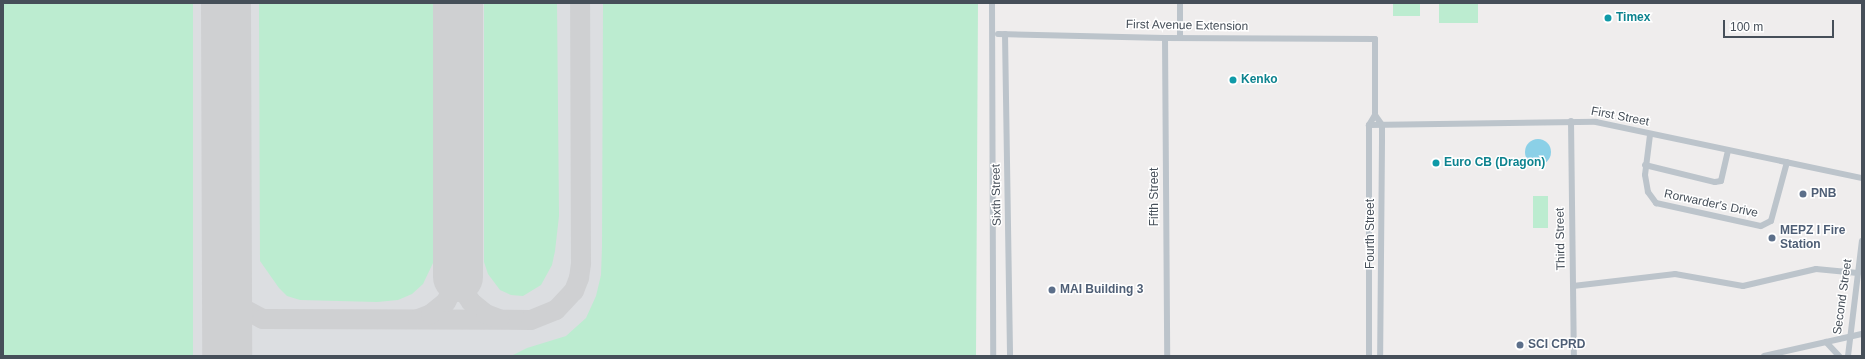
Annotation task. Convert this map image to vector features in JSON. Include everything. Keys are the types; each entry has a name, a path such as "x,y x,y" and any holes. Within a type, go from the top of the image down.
{"street":[{"path":"992,3 993,356"},
{"path":"1180,3 1180,38"},
{"name":"First Avenue Extension","path":"998,34 1165,38 1375,39 1375,115"},
{"name":"Sixth Street","path":"1005,34 1010,356"},
{"name":"Fifth Street","path":"1165,38 1167,356"},
{"path":"1369,125 1375,115 1382,125"},
{"name":"First Street","path":"1369,125 1571,121 1596,122 1650,135 1862,178"},
{"name":"Third Street","path":"1571,121 1574,356"},
{"name":"Fourth Street","path":"1369,125 1369,356"},
{"name":"Fourth Street","path":"1380,356 1382,125"},
{"name":"Rorwarder's Drive","path":"1650,135 1645,165 1648,192 1656,203 1761,226 1771,221 1788,162"},
{"path":"1370,142 1382,142"},
{"path":"1645,165 1715,182 1721,181 1728,151"},
{"path":"1370,200 1382,200"},
{"name":"Second Street","path":"1848,356 1862,241"},
{"path":"1369,251 1382,250"},
{"path":"1573,286 1675,274 1744,286 1816,270 1858,273"},
{"path":"1369,297 1381,296"},
{"path":"1764,356 1862,334"},
{"path":"1826,342 1839,356"}],"shaded area":[{"path":"3,3 964,3 964,356 3,356"}],"green space":[{"path":"3,3 193,3 193,356 3,356"},
{"path":"259,3 433,3 433,263 423,284 412,294 398,300 377,302 300,300 287,296 279,288 260,261"},
{"path":"484,3 557,3 559,216 555,251 552,265 541,285 523,296 511,295 500,290 488,274 484,262"},
{"path":"603,3 978,3 976,356 511,356 527,348 566,336 586,318 596,296 601,275 602,247"},
{"path":"1439,3 1478,3 1478,23 1439,23"},
{"path":"1393,4 1420,4 1420,16 1393,16"},
{"path":"1533,196 1548,196 1548,228 1533,228"}],"water":[{"path":"1538,139 1547,143 1551,152 1547,161 1538,165 1529,161 1525,152 1529,143"}],"taxiway":[{"path":"227,275 237,301 244,309 263,319 531,320 556,310 574,291 579,278 581,263 580,3"},
{"path":"458,277 460,286 471,302 486,314 499,319"},
{"path":"418,319 431,314 446,302 458,277"}],"runway":[{"path":"226,3 227,356"},
{"path":"458,3 458,277"}],"place":[{"name":"Timex","path":"1608,18"},
{"name":"Kenko","path":"1233,80"},
{"name":"Euro CB (Dragon)","path":"1436,163"},
{"name":"PNB","path":"1803,194"},
{"name":"MEPZ I Fire Station","path":"1772,238"},
{"name":"MAI Building 3","path":"1052,290"},
{"name":"SCI CPRD","path":"1520,345"}]}
